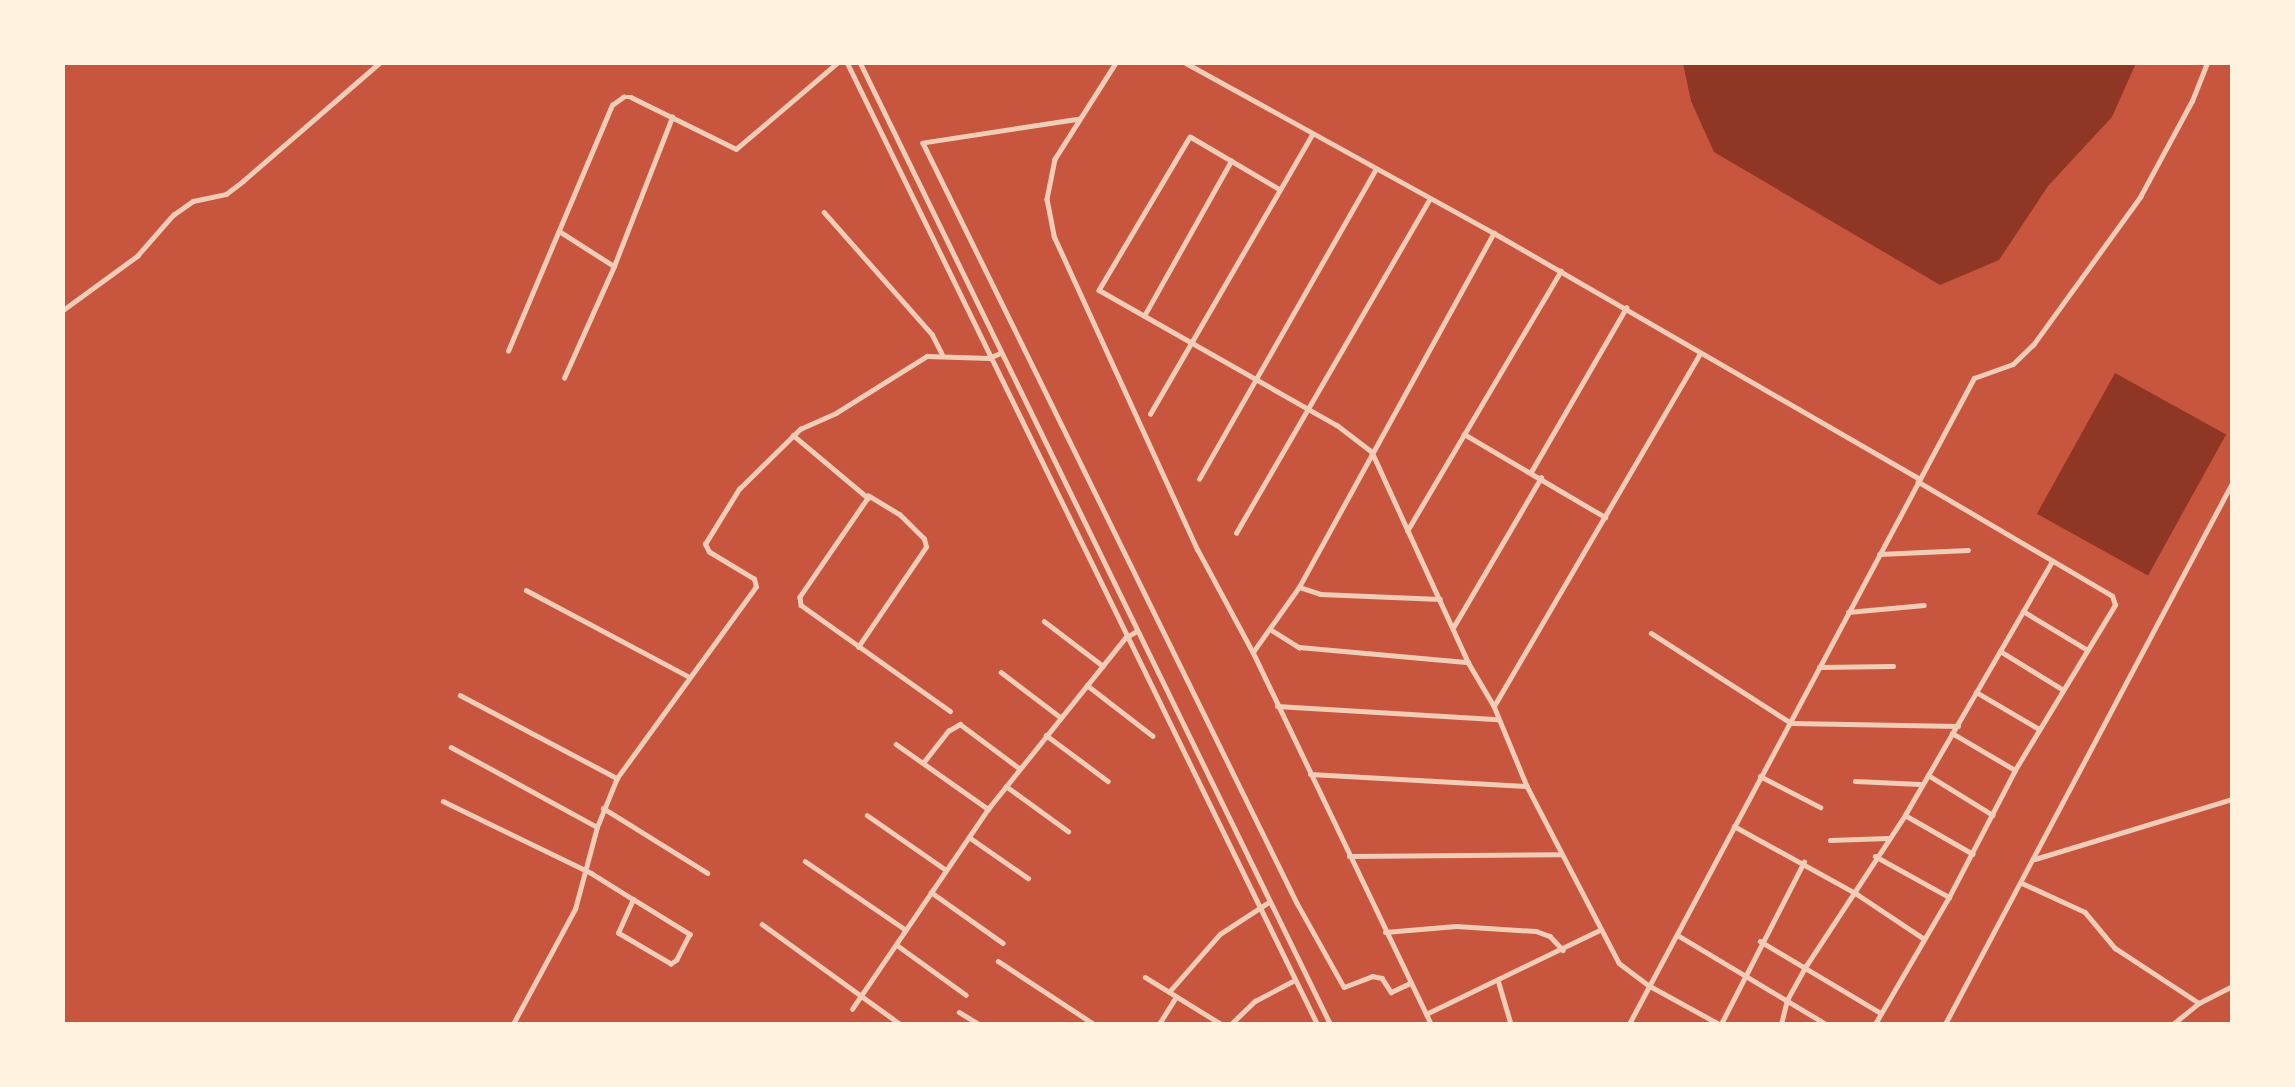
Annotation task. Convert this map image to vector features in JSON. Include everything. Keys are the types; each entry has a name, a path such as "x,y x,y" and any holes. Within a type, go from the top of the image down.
{"street":[{"path":"63,310 137,256 173,215 193,201 226,194 243,181 379,63"},
{"path":"509,351 612,105 623,97 631,97 736,149 837,63"},
{"path":"847,63 1125,638 1317,1024"},
{"path":"860,63 1135,632 1330,1024"},
{"path":"1116,63 1055,159 1047,198 1054,236 1198,550 1253,652 1431,1024"},
{"path":"1186,63 1626,308 1700,354 1919,480 2114,600 2015,770 1973,854 1875,1024"},
{"path":"1629,1024 1679,936 1760,776 1791,723 1974,378 2023,356 2140,197 2192,101 2207,63"},
{"path":"564,378 614,266 672,117"},
{"path":"1080,119 923,143 1291,891 1344,987 1372,976 1382,978 1391,992 1410,983"},
{"path":"1150,414 1312,135"},
{"path":"1280,190 1190,137 1098,290 1310,411 1372,452 1468,662 1494,706 1527,786 1619,963 1650,986 1720,1024 1760,941 1804,862"},
{"path":"1144,316 1231,161"},
{"path":"1199,479 1375,170"},
{"path":"1236,533 1310,411 1430,199"},
{"path":"824,212 932,334 942,354"},
{"path":"559,230 614,266"},
{"path":"1253,652 1272,631 1299,587 1494,233"},
{"path":"1407,531 1561,271"},
{"path":"1531,472 1626,308"},
{"path":"513,1024 565,930 603,808 617,778 688,676 756,587 754,579 709,552 705,544 739,489 793,435 836,413 905,368 942,354 989,358 1000,353"},
{"path":"1494,706 1700,354"},
{"path":"1464,434 1605,517"},
{"path":"793,435 868,496 900,515 924,539 926,547 858,647"},
{"path":"1454,627 1541,478"},
{"path":"1944,1024 2035,859 2232,483"},
{"path":"868,496 800,597 801,605 950,711"},
{"path":"1879,554 1968,550"},
{"path":"1782,1024 1787,1000 1806,965 1857,894 1875,856 1905,816 1921,784 1958,726 2052,561"},
{"path":"1299,587 1333,595 1440,599"},
{"path":"526,590 688,676"},
{"path":"1848,612 1924,605"},
{"path":"2023,611 2086,649"},
{"path":"1044,621 1103,666"},
{"path":"1272,631 1299,646 1468,662"},
{"path":"852,1009 988,809 1125,638 1135,632"},
{"path":"1651,634 1791,723 1958,726"},
{"path":"2000,651 2063,689"},
{"path":"1819,667 1893,666"},
{"path":"1001,672 1060,717"},
{"path":"1087,685 1153,736"},
{"path":"1976,692 2039,729"},
{"path":"460,695 617,778"},
{"path":"1277,706 1498,719"},
{"path":"923,762 948,731 960,723 1020,768"},
{"path":"1952,733 2015,770"},
{"path":"1046,735 1108,782"},
{"path":"896,744 988,809"},
{"path":"451,747 597,827"},
{"path":"1310,774 1527,786"},
{"path":"1928,775 1993,815"},
{"path":"1760,776 1820,807"},
{"path":"1855,781 1921,784"},
{"path":"1006,786 1068,831"},
{"path":"2035,859 2232,799"},
{"path":"443,801 584,871 633,899 690,934 671,964 618,933 633,899"},
{"path":"603,808 708,873"},
{"path":"867,816 946,870"},
{"path":"1905,816 1973,854"},
{"path":"1734,826 1804,862 1923,939"},
{"path":"969,837 1028,878"},
{"path":"1830,840 1888,838"},
{"path":"1349,856 1561,854"},
{"path":"1875,856 1949,897"},
{"path":"805,861 906,930"},
{"path":"2022,883 2085,912 2115,948 2199,1003"},
{"path":"931,892 1003,943"},
{"path":"1169,992 1220,934 1269,902"},
{"path":"762,924 900,1024"},
{"path":"1385,932 1456,926 1536,931 1550,936 1563,950"},
{"path":"1426,1014 1600,930"},
{"path":"1679,936 1826,1024"},
{"path":"1760,941 1806,965 1881,1013"},
{"path":"897,945 966,995"},
{"path":"998,961 1094,1024"},
{"path":"1145,977 1221,1024"},
{"path":"1231,1024 1255,1001 1295,980"},
{"path":"1498,980 1511,1024"},
{"path":"2173,1024 2199,1003 2232,986"},
{"path":"1159,1024 1176,997"},
{"path":"959,1012 979,1024"}],"shaded area":[{"path":"1683,63 2136,63 2112,117 2048,186 1999,260 1940,285 1714,152 1691,101"},
{"path":"2115,373 2226,435 2148,575 2037,514"}]}
